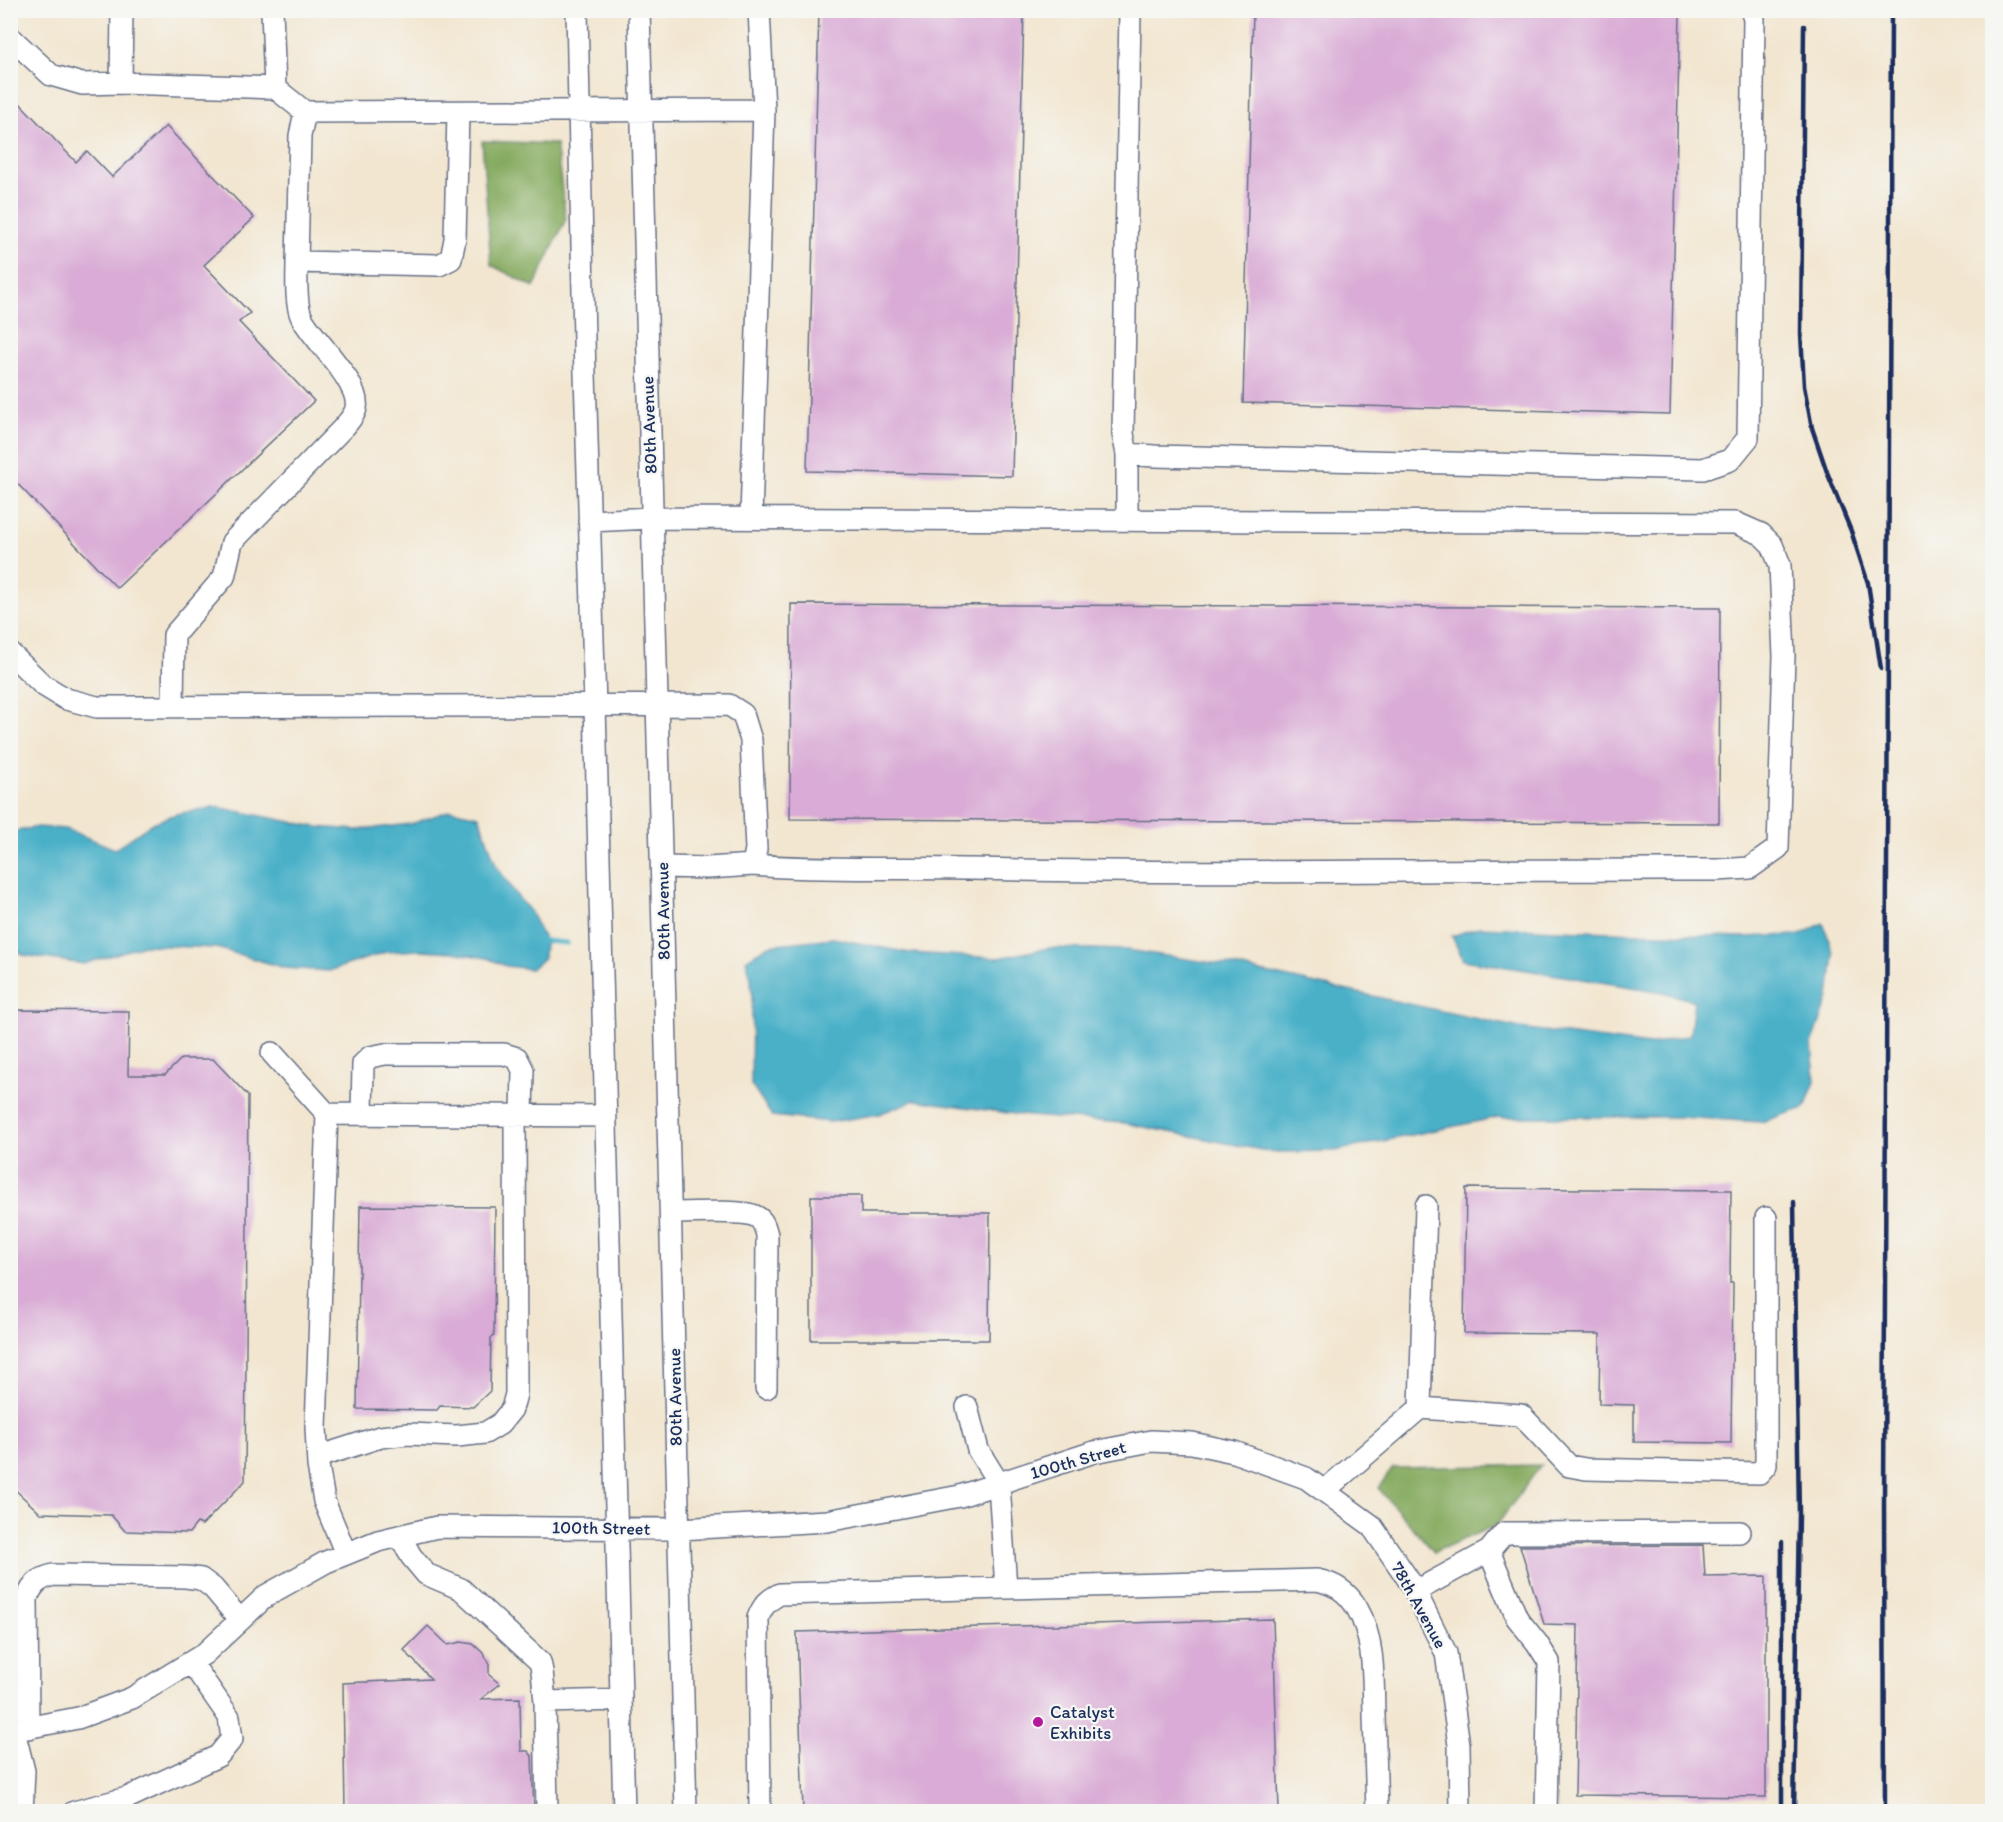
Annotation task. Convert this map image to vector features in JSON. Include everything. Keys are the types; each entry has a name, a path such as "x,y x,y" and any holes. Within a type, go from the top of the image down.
{"street":[{"path":"121,83 122,10"},
{"path":"272,10 275,88"},
{"path":"577,10 624,1812"},
{"name":"80th Avenue","path":"639,10 686,1812"},
{"path":"751,518 764,110 759,10"},
{"path":"1127,520 1127,454 1123,434 1130,10"},
{"path":"1127,454 1703,469 1730,460 1748,438 1754,19 1751,10"},
{"path":"10,38 51,75 82,84 121,83 275,88 305,112 764,110"},
{"path":"173,706 174,635 224,577 232,542 344,428 356,410 356,396 349,381 300,316 296,282 300,136 305,112"},
{"path":"297,262 439,265 451,259 455,239 458,112"},
{"path":"589,521 652,518 751,518 1736,523 1761,534 1772,545 1780,565 1784,656 1778,848 1750,868 1104,872 920,867 794,868 753,865 708,868 662,867"},
{"path":"10,653 43,685 66,699 97,707 729,705 743,714 751,740 756,849 753,865"},
{"path":"272,1053 327,1114 316,1428 324,1501 346,1554"},
{"path":"318,1458 380,1437 408,1434 457,1436 485,1433 500,1424 512,1409 516,1394 519,1116 523,1070 517,1059 504,1054 385,1054 370,1057 363,1064 362,1114"},
{"path":"327,1114 606,1116"},
{"path":"1420,1408 1426,1206"},
{"path":"671,1213 743,1213 756,1216 764,1224 767,1235 766,1388"},
{"path":"1324,1491 1420,1408 1521,1415 1569,1466 1586,1469 1759,1473 1766,1465 1766,1218"},
{"path":"967,1407 978,1450 999,1484 1006,1588"},
{"name":"100th Street","path":"18,1730 78,1718 132,1698 204,1654 267,1595 326,1562 378,1541 437,1527 679,1529 827,1521 960,1497 1094,1452 1151,1441 1192,1443 1234,1452"},
{"name":"78th Avenue","path":"1234,1452 1306,1478 1371,1525 1416,1591 1446,1653 1460,1745 1460,1812"},
{"path":"1416,1591 1489,1551 1504,1533 1740,1532"},
{"path":"400,1536 411,1556 426,1574 461,1589 540,1662 545,1702 547,1812"},
{"path":"1489,1551 1517,1618 1537,1642 1549,1662 1546,1812"},
{"path":"22,1812 24,1771 18,1730 27,1598 32,1587 41,1578 53,1575 201,1579 213,1588 240,1620"},
{"path":"760,1812 758,1618 762,1607 768,1600 780,1594 1317,1580 1332,1584 1344,1591 1357,1608 1368,1636 1372,1666 1377,1812"},
{"path":"74,1812 127,1798 218,1756 232,1739 229,1718 191,1662"},
{"path":"545,1702 620,1700"}],"green space":[{"path":"482,141 556,144 566,219 534,287 491,265"},
{"path":"1541,1465 1497,1525 1434,1552 1378,1488 1393,1468"}],"water":[{"path":"217,807 317,827 357,830 411,824 451,810 479,816 496,865 530,911 545,941 544,958 531,969 506,966 487,958 452,952 420,950 386,952 329,971 285,968 217,948 144,945 84,964 23,955 11,944 11,832 38,827 66,829 115,849 153,823 176,814"},
{"path":"1823,923 1834,954 1829,997 1812,1044 1815,1081 1805,1108 1761,1122 1680,1117 1499,1117 1335,1151 1272,1152 1124,1123 1029,1116 915,1100 879,1114 831,1122 772,1116 751,1085 752,999 751,978 746,960 769,945 833,938 910,953 998,958 1049,948 1127,950 1233,966 1520,1028 1650,1045 1690,1035 1694,1001 1663,992 1463,960 1452,936 1479,927 1741,937 1800,935"}],"building":[{"path":"819,10 1024,10 1012,476 807,471"},
{"path":"1253,10 1664,10 1664,13 1680,14 1670,414 1243,403"},
{"path":"10,93 76,162 87,151 112,177 166,126 254,218 204,265 250,313 239,322 314,401 117,588 10,476"},
{"path":"791,604 1720,608 1719,823 790,819"},
{"path":"10,1010 129,1011 128,1075 165,1075 181,1059 213,1059 248,1096 245,1481 202,1525 197,1523 189,1533 125,1531 111,1515 40,1513 10,1485"},
{"path":"1466,1188 1731,1190 1730,1283 1733,1283 1731,1443 1634,1442 1634,1405 1599,1404 1600,1334 1464,1333"},
{"path":"811,1196 861,1196 861,1213 990,1213 989,1340 811,1340"},
{"path":"360,1206 495,1207 494,1335 491,1338 490,1391 473,1407 440,1406 437,1410 357,1409"},
{"path":"1703,1545 1705,1577 1766,1576 1766,1797 1575,1795 1578,1625 1544,1624 1520,1546"},
{"name":"Catalyst Exhibits","path":"1273,1619 1279,1812 803,1812 797,1632"},
{"path":"428,1626 448,1645 461,1642 473,1644 482,1652 489,1662 489,1675 500,1684 481,1699 520,1698 521,1751 528,1751 532,1756 534,1812 345,1812 343,1683 431,1679 404,1650"}],"waterway":[{"path":"539,938 545,941 567,943"}],"railway":[{"path":"1885,1812 1884,1502 1891,10"},
{"path":"1804,26 1801,334 1804,386 1812,428 1868,583 1881,669"},
{"path":"1794,1202 1799,1514 1794,1812"},
{"path":"1782,1542 1782,1812"}],"place":[{"name":"Catalyst Exhibits","path":"1038,1722"}]}
